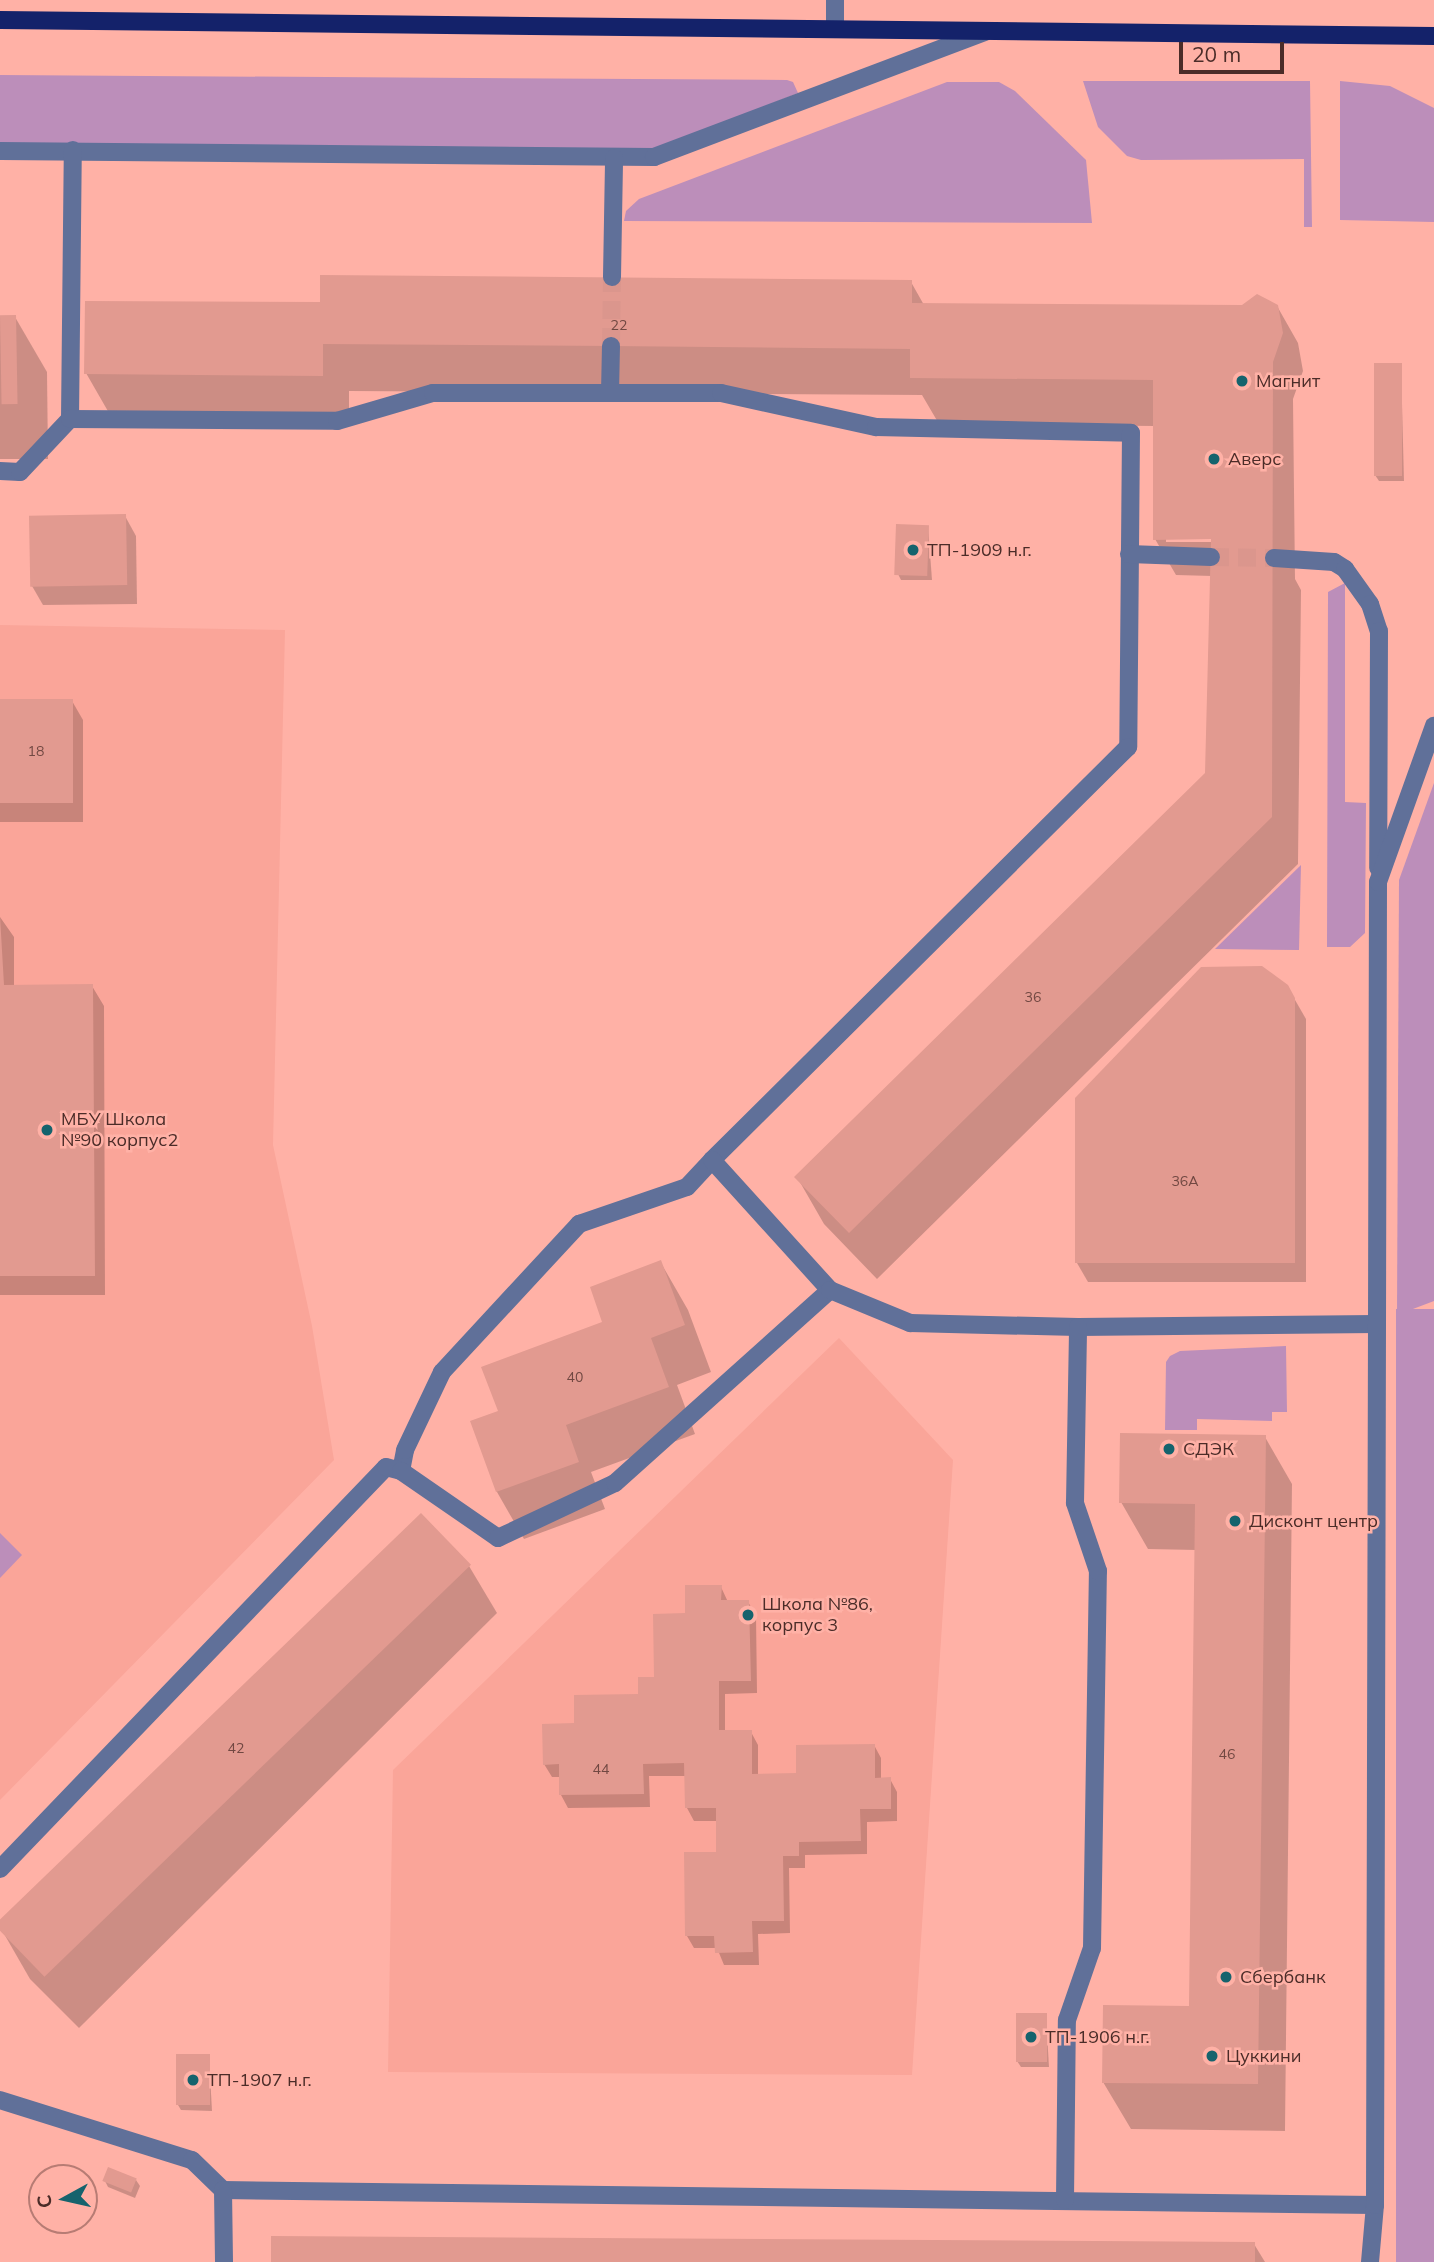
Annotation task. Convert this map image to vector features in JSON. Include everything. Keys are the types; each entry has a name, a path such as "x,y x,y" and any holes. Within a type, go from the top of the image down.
{"main road":[{"path":"0,20 994,28 1434,36"}],"street":[{"path":"835,0 835,28"},
{"path":"0,151 654,157 994,28"},
{"path":"0,471 20,472 70,419 73,150"},
{"path":"612,277 614,158"},
{"path":"610,393 611,346"},
{"path":"70,419 337,421 433,393 721,393 876,427 1131,433 1128,747 687,1187 579,1224 442,1371 405,1450 401,1471"},
{"path":"1129,554 1211,557"},
{"path":"1274,558 1334,562 1345,569 1370,604 1379,631 1375,2205 1370,2262"},
{"path":"1378,882 1434,726"},
{"path":"712,1160 830,1290 911,1323 1078,1327 1376,1324"},
{"path":"0,1869 386,1467 401,1471 498,1538 615,1483 830,1290"},
{"path":"1065,2200 1067,2020 1092,1948 1098,1570 1075,1503 1078,1327"},
{"path":"0,2100 192,2160 223,2190 1375,2205"},
{"path":"223,2190 225,2262"}],"shaded area":[{"path":"0,75 787,80 793,82 798,93 649,153 0,146"},
{"path":"1083,81 1310,81 1312,227 1304,227 1304,159 1141,160 1127,156 1098,127"},
{"path":"1340,81 1390,86 1434,108 1434,222 1340,220"},
{"path":"947,82 999,82 1015,91 1086,160 1092,223 624,221 626,211 639,199"},
{"path":"1345,583 1345,802 1366,803 1365,933 1350,947 1327,947 1328,592"},
{"path":"0,625 285,630 273,1145 312,1326 334,1460 0,1800"},
{"path":"1434,783 1434,1301 1397,1315 1399,880"},
{"path":"1301,865 1299,950 1215,949"},
{"path":"1396,1309 1434,1309 1434,2262 1396,2262"},
{"name":"Школа №86, корпус 3","path":"839,1338 953,1460 912,2075 388,2072 393,1770"},
{"path":"1286,1346 1287,1412 1272,1412 1272,1421 1197,1419 1197,1430 1165,1430 1166,1362 1170,1356 1180,1351"},
{"path":"0,1533 22,1555 0,1578"}],"building":[{"path":"320,275 912,280 912,303 1242,305 1257,294 1278,305 1283,333 1273,362 1272,817 849,1233 794,1177 1205,773 1211,539 1153,540 1153,380 910,378 910,349 323,344 323,376 84,374 85,301 320,302"},
{"path":"0,315 16,315 18,404 2,404"},
{"path":"1374,363 1402,363 1402,476 1374,476"},
{"path":"126,514 127,585 30,587 29,516"},
{"name":"ТП-1909 н.г.","path":"896,524 929,525 927,576 894,575"},
{"path":"0,699 73,699 73,803 0,803"},
{"name":"МБУ Школа №90 корпус2","path":"0,916 4,985 93,984 95,1276 0,1276"},
{"path":"1262,966 1288,985 1295,998 1295,1263 1075,1263 1075,1098 1201,967"},
{"path":"661,1260 685,1325 651,1338 669,1387 566,1425 579,1462 496,1492 470,1421 498,1411 481,1367 602,1322 590,1287"},
{"path":"1120,1433 1266,1435 1258,2084 1102,2083 1103,2005 1189,2006 1195,1504 1119,1503"},
{"path":"421,1513 471,1565 44,1977 0,1931 0,1920"},
{"path":"685,1585 722,1585 721,1600 749,1600 751,1681 719,1681 719,1730 752,1730 752,1774 796,1773 796,1745 875,1744 875,1778 891,1777 891,1809 860,1809 861,1841 799,1842 799,1856 783,1856 784,1921 752,1921 753,1952 715,1953 714,1936 685,1936 684,1852 716,1852 716,1808 685,1808 684,1763 643,1764 644,1794 559,1795 559,1764 543,1765 542,1724 574,1723 574,1695 638,1694 638,1677 654,1677 653,1614 685,1613"},
{"name":"ТП-1906 н.г.","path":"1016,2013 1047,2013 1047,2062 1016,2062"},
{"name":"ТП-1907 н.г.","path":"176,2054 210,2054 210,2105 176,2105"},
{"path":"108,2167 137,2179 131,2193 102,2181"},
{"path":"271,2236 1255,2242 1255,2262 271,2262"}],"tunnel":[{"path":"611,346 612,277"},
{"path":"1211,557 1274,558"}],"place":[{"name":"Магнит","path":"1242,381"},
{"name":"Аверс","path":"1214,459"},
{"name":"ТП-1909 н.г.","path":"913,550"},
{"name":"МБУ Школа №90 корпус2","path":"47,1130"},
{"name":"СДЭК","path":"1169,1449"},
{"name":"Дисконт центр","path":"1235,1521"},
{"name":"Школа №86, корпус 3","path":"748,1615"},
{"name":"Сбербанк","path":"1226,1977"},
{"name":"ТП-1906 н.г.","path":"1031,2037"},
{"name":"Цуккини","path":"1212,2056"},
{"name":"ТП-1907 н.г.","path":"193,2080"}]}
